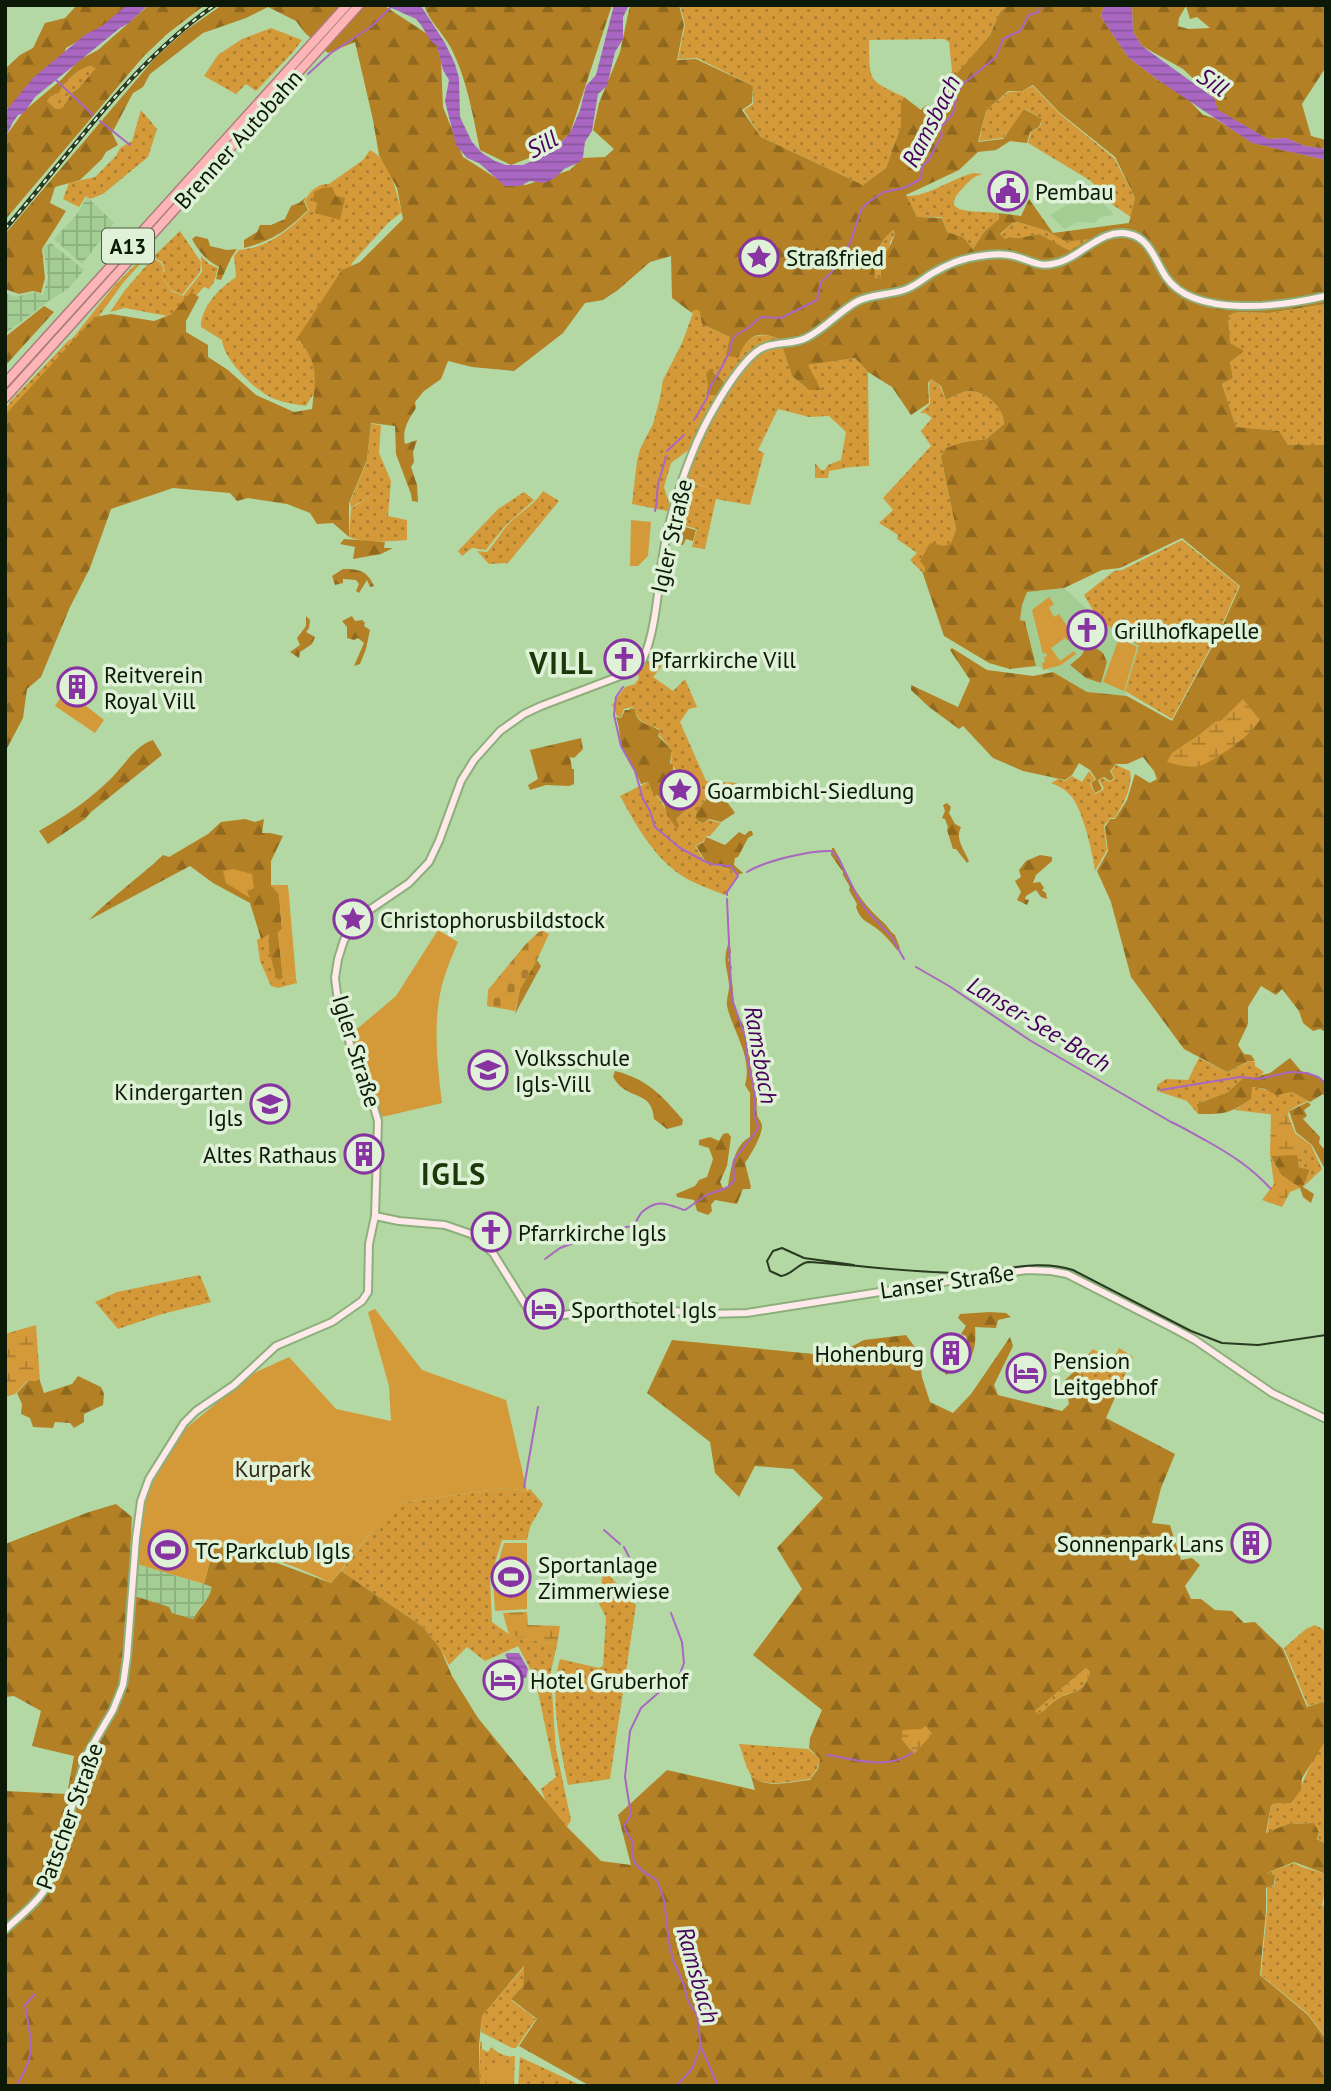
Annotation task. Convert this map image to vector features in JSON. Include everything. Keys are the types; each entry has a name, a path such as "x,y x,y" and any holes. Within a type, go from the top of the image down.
{"highway":[{"name":"Brenner Autobahn","path":"5,398 323,38 347,5"},
{"name":"Brenner Autobahn","path":"5,383 323,38 359,5"}],"main road":[{"name":"Igler Straße","path":"374,1216 378,1121 353,1056 337,994 335,978 344,940 362,915 404,887 429,862 464,775 479,753 500,731 524,714 628,673 640,664 655,613 667,535 691,456 699,435 718,402 755,354 774,344 805,339 856,302 904,290 970,257 1010,255 1052,265 1070,258 1104,237 1120,233 1141,239 1172,284 1192,297 1231,305 1252,306 1288,304 1326,296"},
{"name":"Lanser Straße","path":"374,1216 445,1225 471,1234 493,1252 533,1317 551,1317 622,1306 705,1314 747,1313 981,1276 1028,1270 1054,1271 1067,1274 1173,1328 1272,1393 1326,1419"},
{"name":"Patscher Straße","path":"5,1930 35,1903 48,1885 86,1756 120,1696 126,1664 139,1508 149,1479 177,1434 196,1411 234,1385 276,1346 324,1327 364,1298 370,1282 369,1244 374,1216"}],"shaded area":[{"path":"127,5 148,5 35,97 24,113 18,115 5,138 5,112 34,77 86,34 102,26"},
{"path":"385,5 420,5 445,43 455,64 459,78 460,117 472,142 482,153 495,161 506,165 523,165 552,152 570,133 586,86 596,75 614,5 629,5 623,17 623,39 615,52 607,86 598,94 592,131 585,142 580,162 544,183 530,181 520,186 505,186 479,163 467,158 456,145 445,101 449,80 443,70 437,46 416,19"},
{"path":"1104,5 1132,5 1133,32 1142,46 1214,98 1218,110 1268,139 1286,138 1305,146 1326,149 1326,160 1252,143 1158,80 1128,57 1101,17"},
{"path":"1088,187 1114,215 1100,217 1095,223 1078,222 1065,229 1050,215 1070,203"},
{"path":"87,197 114,223 82,264 54,239 75,217"},
{"path":"51,243 84,270 68,289 5,334 5,293 15,297 34,292 43,295 48,277 43,248"},
{"path":"1064,588 1099,620 1140,646 1125,691 1127,696 1087,692 1053,672 1036,666 1026,621 1020,620 1022,605 1027,592"},
{"path":"137,1564 213,1587 210,1597 200,1606 193,1619 134,1596"},
{"path":"519,1653 528,1669 526,1678 519,1678 505,1655"}],"green space":[{"path":"77,5 131,5 105,26 66,48 63,57 13,109 5,108 5,69 20,55 33,48 45,23 65,18"},
{"path":"149,5 205,5 167,34 143,57 5,220 5,137 24,111 62,79 79,60 98,50","holes":["86,67 96,68 62,108 56,109 47,101 53,94 59,93 77,72"]},
{"path":"222,5 383,5 435,39 441,60 443,107 463,157 496,178 526,185 570,170 582,158 605,157 614,149 593,130 599,103 620,52 630,5 679,5 684,25 677,60 696,59 753,86 752,103 742,110 761,137 863,185 886,168 901,126 901,103 904,97 921,110 926,105 937,116 944,106 946,86 990,35 1000,12 1008,5 1104,5 1101,17 1128,57 1158,80 1184,95 1203,115 1214,118 1253,143 1326,160 1326,304 1269,313 1236,312 1228,316 1230,343 1244,351 1230,362 1233,378 1222,384 1236,427 1279,431 1288,445 1326,445 1326,1032 1320,1029 1313,1031 1303,1023 1299,1011 1282,989 1276,995 1261,986 1248,1007 1248,1024 1238,1045 1244,1054 1251,1055 1255,1061 1249,1061 1227,1072 1184,1049 1131,977 1111,902 1097,871 1108,851 1105,827 1110,819 1115,819 1127,800 1135,774 1150,783 1157,779 1154,771 1143,757 1127,764 1116,764 1110,771 1114,778 1110,781 1104,777 1098,780 1102,789 1095,793 1091,783 1096,779 1090,770 1079,763 1072,775 1065,780 1023,771 993,758 963,726 959,729 911,690 911,685 958,707 970,680 950,650 952,648 987,670 1033,676 1053,672 1087,692 1127,696 1172,721 1219,634 1240,586 1182,538 1120,568 1102,570 1064,588 1027,592 1020,620 1025,621 1036,666 1010,669 989,663 944,636 922,571 924,572 925,567 920,561 930,543 944,546 951,543 956,529 941,457 946,448 986,439 1004,424 997,406 975,391 946,400 941,386 931,379 928,383 929,403 911,415 892,387 868,372 855,358 808,365 821,390 809,390 792,376 780,340 765,335 749,340 738,358 726,355 730,337 702,324 699,310 692,313 672,298 671,256 650,262 603,300 585,303 563,333 514,371 472,367 448,361 441,379 424,391 415,402 416,408 405,430 405,444 417,440 411,467 417,485 418,502 412,501 396,454 395,426 371,423 367,460 349,503 349,537 333,523 317,524 310,513 287,504 248,498 237,501 230,493 173,488 111,509 90,568 70,607 41,677 27,689 23,718 5,752 5,415 95,317 111,314 154,321 172,314 191,292 199,297 186,321 186,332 208,345 208,357 228,370 256,395 294,412 312,409 313,364 298,337 342,270 360,262 403,219 397,188 379,155 355,42 328,53 305,33 296,21 268,7 203,33 150,74 143,87 133,93 112,133 118,145 106,152 80,180 55,187 50,203 66,211 42,249 45,278 41,293 33,291 19,294 5,289 5,234 155,58 185,31","holes":["1033,85 1059,112 1115,157 1135,198 1129,223 1053,233 1029,199 1021,216 998,213 999,219 984,232 973,249 963,237 947,232 942,218 917,217 906,195 959,170 978,152 996,150 1010,141 1027,143 1030,132 1039,127 1042,119 1024,109 1003,139 978,142 986,111 1008,91 1022,91","1018,222 1047,231 1066,242 1089,239 1070,251 1039,234 1005,239 1000,234 1012,223","893,230 895,234 881,260 881,277 875,278 873,257"]},
{"path":"424,5 612,5 570,133 555,148 511,165 480,150 469,98 457,60"},
{"path":"680,5 1008,5 1000,12 990,35 946,86 952,71 949,42 944,39 869,40 870,71 876,82 904,97 901,104 901,126 886,168 863,185 761,137 744,110 753,104 753,86 697,58 678,59 685,25"},
{"path":"1132,5 1326,5 1326,67 1302,104 1311,136 1326,140 1326,149 1305,146 1286,138 1268,139 1217,110 1214,98 1183,69 1142,46 1133,32","holes":["1186,6 1190,19 1197,17 1210,28 1188,29 1178,26"]},
{"path":"271,28 302,40 256,91 246,84 236,94 204,76 218,55 242,39"},
{"path":"91,66 97,68 73,92 62,108 56,109 47,101 73,75"},
{"path":"1033,86 1059,113 1114,158 1135,198 1131,217 1107,201 1091,181 1028,143 1031,132 1040,127 1042,119 1025,109 1003,138 979,141 986,111 1008,92 1022,91"},
{"path":"141,110 157,129 148,157 103,194 90,199 86,196 79,207 63,199 69,183 95,177 116,156 120,148 132,141"},
{"path":"370,150 377,154 387,168 402,212 388,223 353,262 321,314 315,353 316,390 306,406 276,400 261,392 247,379 227,355 222,340 201,327 204,312 218,292 236,277 234,256 239,250 269,242 286,231 309,210 305,201 312,191 318,186 329,184 363,160"},
{"path":"974,173 983,174 973,178 961,190 954,205 965,210 997,213 999,219 984,232 973,249 963,237 947,232 942,217 917,217 906,196 923,194"},
{"path":"332,187 336,196 345,198 340,220 315,213 317,203 313,201 314,192"},
{"path":"306,197 304,201 308,210 293,224 264,242 244,248 244,240 257,232 260,225 271,225 285,219 291,206"},
{"path":"1018,222 1047,231 1066,242 1091,238 1070,252 1039,234 1005,239 1000,235 1012,223"},
{"path":"892,230 895,234 881,260 881,277 874,278 873,257"},
{"path":"180,231 201,262 200,272 182,295 171,290 160,274 171,291 183,296 202,272 201,256 218,268 209,289 204,287 185,308 167,316 125,308 110,312 153,258 161,263 164,270 161,273 165,271 162,262 153,257"},
{"path":"196,236 208,239 210,246 237,249 221,280 216,279 219,267 200,252 192,239"},
{"path":"150,253 123,283 94,323 5,415 11,401 72,339 114,286"},
{"path":"1326,304 1326,445 1288,445 1278,431 1236,427 1222,384 1233,378 1228,316 1236,312 1269,313"},
{"path":"44,306 54,312 5,366 5,337"},
{"path":"694,310 699,310 702,324 730,337 727,355 758,336 780,340 755,351 726,384 713,369 706,393 718,396 706,414 690,449 671,463 664,487 672,512 632,504 640,449 653,424 663,380 682,343"},
{"path":"782,346 792,376 809,390 820,390 807,365 855,358 868,372 869,466 829,471 828,478 815,478 815,463 821,470 825,470 828,465 841,460 846,432 829,416 809,417 778,409 758,450 764,453 750,505 716,499 705,549 692,547 697,529 686,526 682,515 686,513 686,500 681,500 687,480 713,490 686,479 702,436 733,385 754,359 764,350"},
{"path":"710,369 714,369 713,372 726,384 718,396 706,394 706,374"},
{"path":"931,379 940,386 946,400 968,391 981,393 997,406 1004,424 986,439 964,442 941,457 956,529 951,543 934,555 923,573 910,560 917,553 897,539 898,535 879,523 893,510 883,498 931,446 921,431 932,418 920,413 930,404"},
{"path":"371,424 381,425 379,453 391,481 388,516 407,520 407,540 370,541 349,537 351,509 375,492 351,508 350,502 367,461"},
{"path":"543,491 559,501 508,563 489,564 477,551 487,552 509,523"},
{"path":"524,492 534,500 505,526 486,550 472,548 462,556 458,551 498,509"},
{"path":"685,499 686,512 681,515 685,527 696,530 693,541 686,539 683,545 670,542"},
{"path":"631,520 651,522 648,556 638,566 630,566"},
{"path":"344,539 385,542 384,548 393,548 381,554 353,559 355,547 340,544"},
{"path":"1182,540 1239,586 1218,634 1172,719 1125,691 1139,646 1099,620 1084,595 1114,571 1122,570"},
{"path":"343,569 362,572 374,586 370,587 367,580 359,593 356,591 359,584 356,580 343,579 343,583 335,585 332,576"},
{"path":"1049,597 1054,604 1049,608 1054,617 1059,614 1074,637 1068,641 1065,638 1051,648 1060,661 1074,651 1076,654 1061,665 1043,670 1042,663 1047,656 1046,653 1043,654 1032,610"},
{"path":"306,616 310,620 306,632 315,637 312,644 300,652 299,658 290,652 300,645 297,638 306,626"},
{"path":"352,616 355,621 362,620 364,626 370,630 360,664 354,666 364,643 358,638 347,638 347,627 342,621"},
{"path":"1119,638 1137,647 1124,691 1103,682"},
{"path":"620,641 635,648 640,655 637,662 627,670 609,664 610,644"},
{"path":"1089,643 1103,653 1107,662 1101,683 1086,678 1070,665 1081,656"},
{"path":"647,661 662,666 653,677 673,691 685,679 697,707 689,709 680,722 706,781 738,783 709,794 698,807 695,818 699,823 709,820 721,823 710,836 706,836 704,841 695,846 706,863 730,869 737,876 725,895 689,880 667,864 641,832 620,796 648,782 667,815 675,819 678,816 675,794 685,786 681,784 683,780 671,763 672,750 659,735 658,728 643,722 632,707 624,709 621,717 617,716 612,705 625,687 635,684 639,678 637,672"},
{"path":"62,695 81,702 104,720 95,733 55,706"},
{"path":"1243,699 1260,720 1245,736 1203,765 1195,767 1167,762 1172,753 1215,722 1222,720"},
{"path":"635,709 641,721 660,731 658,736 672,750 670,763 676,775 683,781 681,784 685,786 675,794 685,810 676,819 679,826 677,829 648,782 641,784 622,746 616,717 621,718 625,710"},
{"path":"581,738 583,749 574,758 570,757 574,769 574,784 546,785 530,790 528,785 538,779 530,750"},
{"path":"153,740 162,755 85,819 48,844 39,831 71,812 111,779 137,749"},
{"path":"1116,765 1130,771 1130,784 1115,818 1110,818 1104,826 1107,850 1095,871 1079,809 1068,793 1051,783 1058,779 1065,781 1072,776 1082,782 1089,771 1095,779 1090,783 1095,794 1104,789 1099,780 1103,778 1110,782 1115,778 1111,771"},
{"path":"717,791 725,796 735,813 721,822 709,819 703,823 699,822 695,818 698,807 710,794"},
{"path":"947,803 951,807 949,813 955,824 961,827 960,840 969,861 967,863 956,849 953,849 948,827 942,818 945,811 943,805"},
{"path":"245,819 255,822 264,819 262,833 283,836 271,861 271,885 279,894 282,929 278,933 283,977 280,980 276,977 269,950 269,934 261,939 250,903 213,883 190,866 89,920 163,855 169,857 208,834 221,822"},
{"path":"752,831 753,835 735,858 734,865 743,873 737,875 730,869 706,862 696,846 704,842 706,837 725,845 739,832 745,835"},
{"path":"832,848 860,897 895,935 900,948 897,950 860,915 843,872 831,855"},
{"path":"1040,855 1052,857 1052,861 1036,875 1033,883 1040,882 1047,899 1041,897 1036,890 1026,896 1025,899 1029,900 1027,905 1017,900 1021,892 1015,881 1021,877 1019,870 1026,861"},
{"path":"233,869 252,874 254,888 247,891 250,898 226,883 223,871"},
{"path":"271,885 288,885 296,978 283,977 278,933 282,929 279,894"},
{"path":"438,930 458,942 444,978 438,1008 437,1056 442,1103 382,1117 351,1034 396,996"},
{"path":"541,930 549,934 520,989 515,1011 487,1006 488,990"},
{"path":"270,933 269,950 280,980 283,977 296,978 297,983 278,988 271,986 260,961 257,940"},
{"path":"729,942 731,952 728,960 732,967 734,1001 747,1030 746,1039 750,1046 752,1070 760,1091 757,1097 757,1115 762,1129 745,1163 750,1189 743,1189 737,1204 715,1200 708,1215 697,1211 694,1200 677,1197 676,1194 695,1186 699,1180 707,1177 713,1159 709,1148 699,1145 699,1140 710,1137 719,1141 723,1134 728,1133 731,1137 727,1166 720,1182 723,1188 728,1186 732,1165 740,1146 750,1137 750,1093 745,1085 746,1064 727,1006 729,987 725,958"},
{"path":"537,960 541,966 515,1014 520,989"},
{"path":"1199,1058 1227,1072 1250,1061 1255,1062 1255,1066 1264,1072 1259,1077 1243,1078 1228,1092 1197,1104 1198,1114 1187,1101 1157,1091 1157,1085 1166,1079 1188,1080"},
{"path":"1290,1058 1301,1071 1320,1077 1326,1083 1326,1098 1323,1094 1310,1102 1292,1092 1276,1095 1265,1089 1252,1087 1251,1099 1237,1108 1221,1113 1198,1114 1197,1104 1228,1092 1243,1078 1270,1073"},
{"path":"615,1071 637,1079 653,1090 683,1120 682,1125 667,1129 654,1119 650,1105 620,1086 613,1077"},
{"path":"1251,1087 1292,1092 1308,1101 1289,1110 1288,1115 1284,1116 1235,1110 1251,1099"},
{"path":"1308,1102 1311,1105 1304,1110 1307,1116 1303,1119 1320,1137 1319,1143 1326,1149 1326,1171 1312,1145 1296,1132 1289,1111"},
{"path":"1271,1114 1288,1115 1303,1153 1302,1168 1299,1167 1297,1155 1270,1156"},
{"path":"1295,1133 1311,1145 1322,1169 1303,1187 1310,1171 1302,1168 1303,1153"},
{"path":"1270,1155 1298,1155 1299,1167 1310,1170 1303,1187 1314,1194 1311,1203 1303,1197 1300,1188 1281,1175"},
{"path":"1270,1156 1281,1175 1300,1188 1290,1192 1282,1207 1262,1200 1274,1184"},
{"path":"480,1221 498,1223 504,1227 506,1230 497,1246 492,1246 475,1234"},
{"path":"200,1275 211,1302 162,1314 118,1329 95,1302 117,1292"},
{"name":"Kurpark","path":"375,1309 422,1370 506,1400 527,1491 504,1488 398,1503 382,1518 331,1583 273,1559 217,1545 214,1545 204,1584 137,1564 146,1497 159,1470 185,1429 252,1374 289,1357 336,1409 391,1421 389,1386 368,1312"},
{"path":"1006,1313 1011,1317 998,1320 996,1328 975,1327 975,1345 971,1357 946,1375 941,1366 942,1361 947,1366 957,1363 965,1356 963,1352 968,1343 966,1336 961,1334 966,1326 958,1318 960,1314"},
{"path":"36,1325 40,1381 27,1381 15,1394 5,1397 5,1334"},
{"path":"906,1335 919,1353 922,1377 930,1402 953,1413 971,1394 1010,1337 1013,1346 994,1385 998,1395 1062,1411 1069,1404 1065,1380 1076,1370 1093,1390 1110,1383 1117,1393 1106,1418 1175,1454 1161,1488 1152,1523 1170,1525 1181,1560 1192,1558 1200,1565 1185,1586 1191,1599 1201,1599 1215,1610 1232,1611 1244,1623 1255,1622 1283,1649 1307,1707 1322,1702 1326,1704 1326,1740 1302,1778 1301,1790 1291,1803 1271,1805 1266,1833 1288,1824 1314,1823 1319,1832 1317,1839 1326,1844 1326,1874 1294,1862 1267,1873 1275,1875 1274,1885 1266,1888 1260,1975 1308,2015 1326,2039 1326,2086 590,2086 519,2046 537,2019 511,1999 523,1986 524,1966 482,2016 479,2045 480,2086 5,2086 5,1791 67,1794 74,1756 32,1746 41,1711 14,1696 5,1697 5,1544 116,1504 132,1517 128,1594 169,1607 172,1613 193,1619 211,1592 212,1587 204,1584 214,1545 255,1555 331,1583 341,1571 423,1627 440,1648 452,1676 478,1718 567,1827 601,1861 631,1865 618,1815 667,1770 755,1790 751,1776 771,1784 810,1780 818,1769 820,1759 809,1748 810,1738 822,1710 753,1655 802,1589 777,1548 823,1498 793,1469 755,1466 739,1497 715,1473 710,1442 647,1393 672,1340 834,1356 864,1340","holes":["1086,1668 1090,1672 1085,1684 1078,1690 1059,1698 1039,1714 1035,1711"]},
{"path":"1119,1348 1133,1357 1117,1392 1110,1382 1093,1390 1076,1369 1093,1349 1113,1360"},
{"path":"78,1376 101,1387 104,1394 103,1405 84,1414 84,1422 74,1428 70,1423 55,1422 53,1428 33,1427 30,1418 21,1414 22,1404 17,1393 28,1381 40,1381 44,1393 72,1384"},
{"path":"504,1488 527,1491 530,1489 543,1504 530,1527 527,1540 502,1540 490,1579 492,1622 510,1635 557,1645 551,1671 556,1749 571,1820 567,1827 546,1802 541,1789 556,1777 535,1678 518,1646 485,1661 467,1647 449,1665 440,1648 423,1627 341,1571 382,1518 398,1503"},
{"name":"Sportanlage Zimmerwiese","path":"504,1543 527,1543 527,1609 495,1611 493,1579"},
{"path":"603,1573 607,1573 636,1605 610,1779 568,1785 557,1722 557,1673 560,1659 599,1668 603,1666 606,1617 599,1604"},
{"path":"527,1612 528,1625 560,1626 557,1645 509,1635 503,1613"},
{"path":"1315,1625 1326,1631 1326,1704 1322,1702 1308,1706 1284,1648 1306,1629"},
{"path":"1086,1668 1090,1672 1081,1688 1057,1699 1039,1714 1035,1711"},
{"path":"926,1726 932,1734 914,1754 902,1740 901,1730 921,1729"},
{"path":"1326,1741 1326,1844 1318,1839 1319,1832 1314,1823 1288,1824 1267,1833 1271,1805 1291,1803 1315,1756"},
{"path":"739,1744 808,1749 820,1759 810,1779 762,1782 749,1772"},
{"path":"1294,1863 1326,1874 1322,1905 1326,1907 1326,2038 1308,2014 1261,1975 1267,1888 1275,1885 1275,1875 1267,1873"},
{"path":"524,1967 523,1986 511,2000 536,2019 516,2048 512,2048 481,2032 482,2016"},
{"path":"482,2041 482,2049 488,2052 491,2047 502,2054 515,2056 514,2086 480,2086"},
{"path":"520,2057 576,2083 581,2086 518,2086"},
{"path":"487,2066 511,2068 510,2086 486,2086"}],"waterway":[{"path":"308,74 331,53 372,26 393,5"},
{"name":"Ramsbach","path":"694,420 736,335 761,317 781,318 817,300 821,282 831,273 850,243 861,210 884,192 904,188 921,179 922,166 928,161 942,135 940,128 953,114 957,94 962,85 996,57 1003,39 1020,31 1029,15 1039,12 1040,5"},
{"path":"56,80 93,115"},
{"path":"100,121 130,145"},
{"name":"Ramsbach","path":"667,451 684,435"},
{"name":"Ramsbach","path":"655,511 658,484 666,456"},
{"name":"Ramsbach","path":"623,687 616,697 614,715 621,746 635,771 655,827 680,848 704,861 731,866 738,876 727,895"},
{"name":"Lanser-See-Bach","path":"747,872 788,857 831,851 838,857 858,898 891,936 904,959"},
{"name":"Ramsbach","path":"709,1194 727,1188 735,1180 734,1160 758,1126 754,1115 754,1091 746,1039 733,1002 727,899"},
{"name":"Lanser-See-Bach","path":"916,967 1031,1041 1223,1150 1271,1189"},
{"name":"Lanser-See-Bach","path":"1161,1090 1240,1077 1259,1079 1290,1072 1307,1073 1326,1084"},
{"name":"Ramsbach","path":"685,1210 708,1194"},
{"name":"Ramsbach","path":"545,1259 560,1248 588,1235 599,1232 616,1233 633,1226 642,1212 653,1205 663,1204 684,1210"},
{"name":"Ramsbach","path":"524,1487 538,1407"},
{"name":"Ramsbach","path":"604,1530 620,1544"},
{"name":"Ramsbach","path":"624,1547 633,1565"},
{"name":"Ramsbach","path":"671,1613 682,1642 684,1663 680,1674 641,1708 630,1731 625,1777 631,1815 624,1826 633,1843 634,1862 657,1880 664,1900 673,1960 688,2001 697,2015 701,2047 718,2086"},
{"path":"827,1755 882,1762 903,1758 913,1752"},
{"path":"16,2086 28,2064 31,2047 25,2005 35,1994"},
{"path":"676,2086 692,2069 700,2049"}],"tram line":[{"path":"854,1265 804,1258 782,1248 773,1251 767,1261 770,1271 781,1276 808,1262 945,1273 1046,1265 1073,1270 1191,1331 1222,1343 1258,1345 1326,1335"}],"railway":[{"path":"5,229 129,81 156,53 215,5"}],"place":[{"name":"Pembau","path":"1008,191"},
{"name":"Straßfried","path":"759,257"},
{"name":"Grillhofkapelle","path":"1087,630"},
{"name":"Pfarrkirche Vill","path":"624,659"},
{"name":"Reitverein Royal Vill","path":"77,687"},
{"name":"Goarmbichl-Siedlung","path":"680,790"},
{"name":"Christophorusbildstock","path":"353,919"},
{"name":"Volksschule Igls-Vill","path":"488,1070"},
{"name":"Kindergarten Igls","path":"270,1104"},
{"name":"Altes Rathaus","path":"364,1154"},
{"name":"Pfarrkirche Igls","path":"491,1232"},
{"name":"Sporthotel Igls","path":"544,1309"},
{"name":"Hohenburg","path":"951,1353"},
{"name":"Pension Leitgebhof","path":"1026,1373"},
{"name":"Sonnenpark Lans","path":"1251,1543"},
{"name":"TC Parkclub Igls","path":"168,1550"},
{"name":"Sportanlage Zimmerwiese","path":"511,1577"},
{"name":"Hotel Gruberhof","path":"503,1680"}],"district":[{"name":"VILL","path":"562,662"},
{"name":"IGLS","path":"454,1173"}],"water label":[{"name":"Sill","path":"1213,82"},
{"name":"Sill","path":"542,144"}]}
